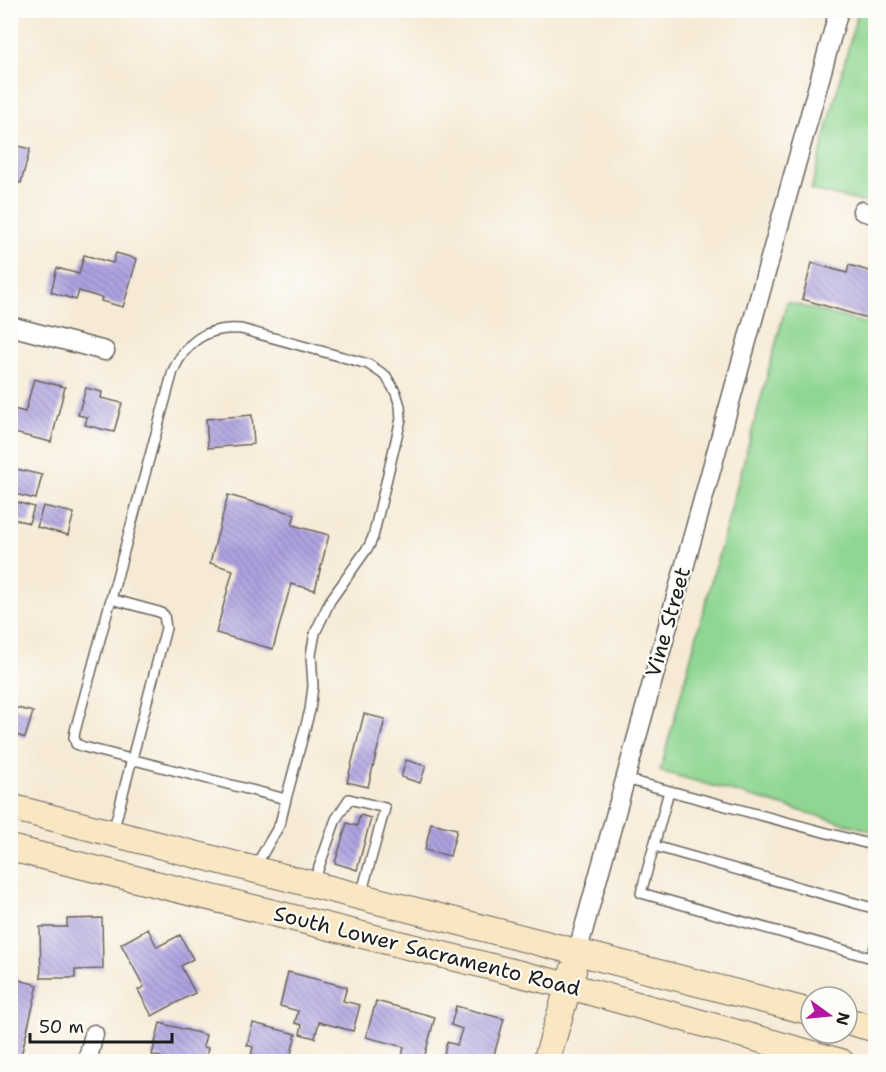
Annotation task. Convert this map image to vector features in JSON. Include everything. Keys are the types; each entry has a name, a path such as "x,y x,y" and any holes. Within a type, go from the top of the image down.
{"main road":[{"name":"South Lower Sacramento Road","path":"10,807 799,1009"},
{"name":"South Lower Sacramento Road","path":"10,848 569,986 841,1062"},
{"name":"Vine Street","path":"546,1062 577,953"},
{"path":"859,1024 876,1029"}],"street":[{"name":"Vine Street","path":"577,953 839,10"},
{"path":"10,326 105,351"},
{"path":"87,1062 94,1034"}],"lane":[{"path":"253,870 280,824 310,710 313,686 311,655 315,633 330,601 369,546 401,419 396,393 386,376 378,369 357,360 241,329 223,329 192,341 179,357 173,371 74,737 76,744 84,747 286,799"},
{"path":"111,599 159,612 164,615 166,621 113,834"},
{"path":"625,779 876,846"},
{"path":"669,791 641,893 872,958 876,942"},
{"path":"313,886 336,819 349,799 385,808 361,898"},
{"path":"654,846 876,909"}],"green space":[{"path":"858,11 875,11 875,205 811,190"},
{"path":"787,302 875,326 875,832 660,771"}],"building":[{"path":"10,144 30,149 21,183 10,181"},
{"path":"116,253 137,259 123,307 101,301 102,298 79,291 76,300 51,292 57,268 79,274 84,255 113,263"},
{"path":"812,263 847,273 849,265 876,273 876,288 867,318 802,299"},
{"path":"34,379 65,387 51,442 10,432 10,408 25,412"},
{"path":"86,388 102,392 101,398 122,403 114,432 85,425 87,417 78,415"},
{"path":"252,415 254,444 208,448 206,419"},
{"path":"12,468 42,475 36,499 10,493"},
{"path":"228,495 295,514 292,525 329,535 315,590 291,584 273,649 216,633 233,570 210,563"},
{"path":"10,500 34,507 29,523 10,518"},
{"path":"43,506 74,513 68,535 37,527"},
{"path":"10,706 33,712 25,738 10,733"},
{"path":"364,714 385,719 368,787 347,782"},
{"path":"406,760 426,766 420,783 401,777"},
{"path":"360,815 371,818 357,870 335,863 347,823 357,826"},
{"path":"431,823 457,829 450,856 425,850"},
{"path":"102,918 103,969 75,970 75,978 41,978 40,927 67,927 67,919"},
{"path":"148,929 157,947 180,935 193,959 181,966 195,993 152,1016 138,990 144,987 121,944"},
{"path":"288,972 347,987 343,1001 360,1005 353,1031 319,1022 315,1038 300,1034 302,1025 295,1023 298,1011 280,1006"},
{"path":"11,978 38,985 20,1060 10,1057"},
{"path":"376,1001 435,1017 423,1062 401,1062 404,1047 366,1037"},
{"path":"456,1006 504,1019 492,1062 442,1062 447,1042 457,1045 462,1029 451,1025"},
{"path":"160,1023 206,1035 203,1047 208,1048 205,1062 160,1062 161,1057 152,1055"},
{"path":"253,1023 296,1034 289,1062 250,1062 253,1047 247,1045"}]}
